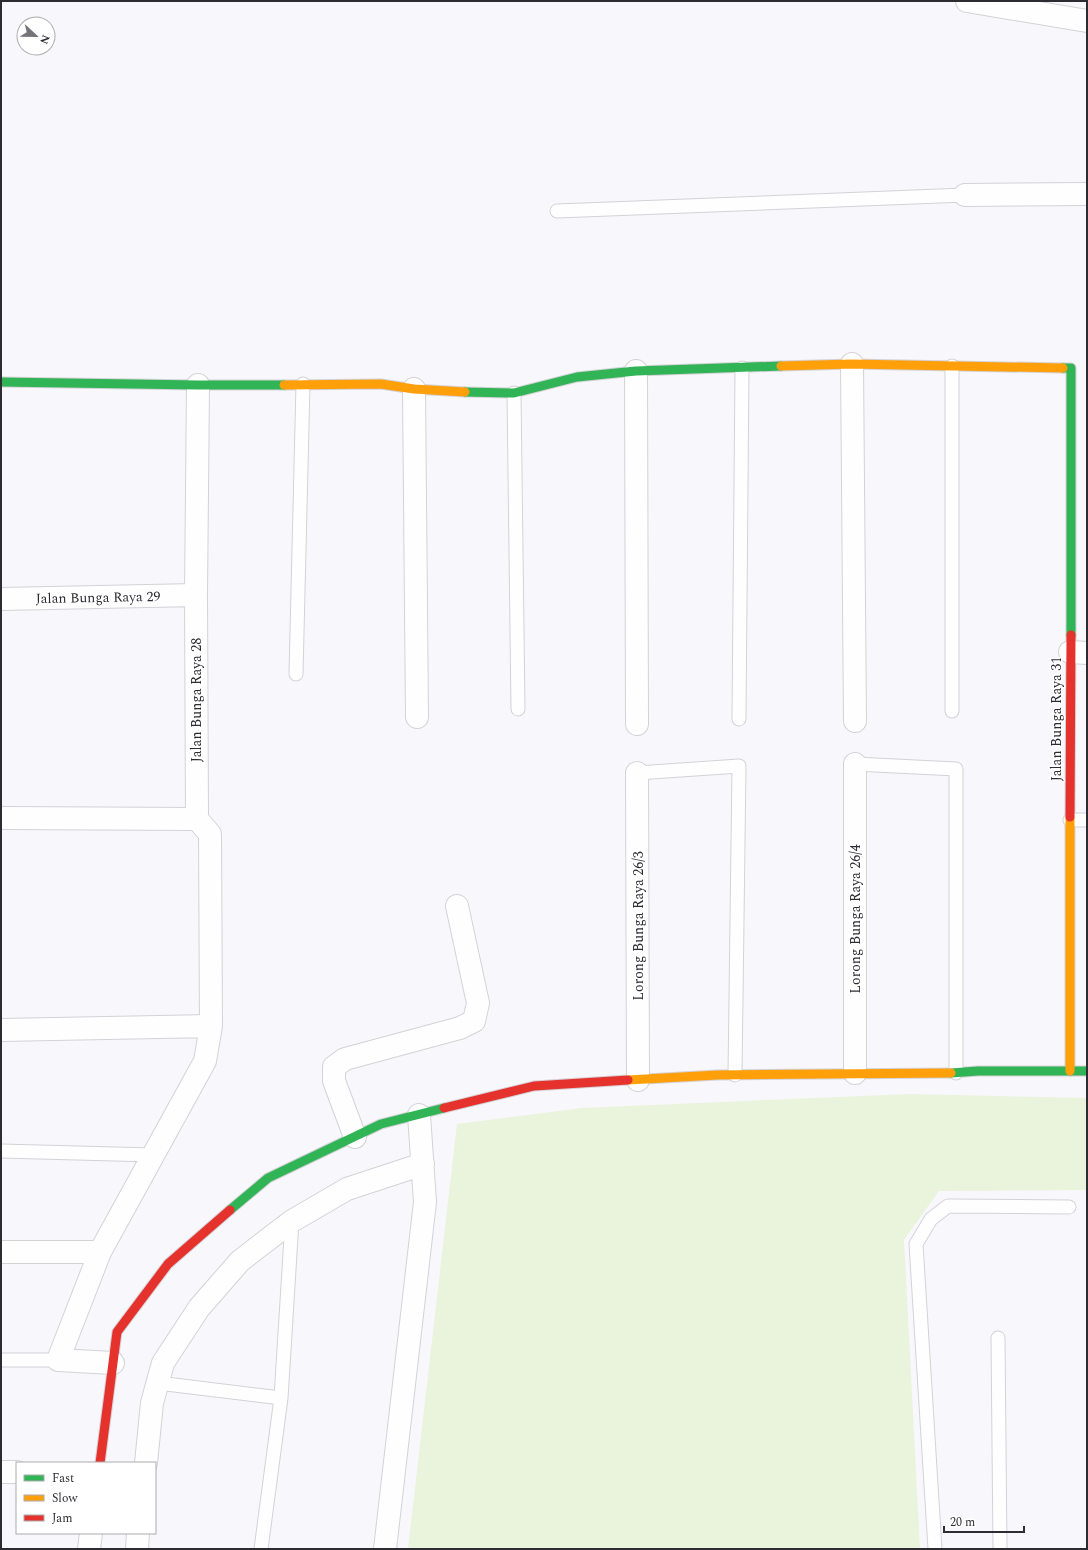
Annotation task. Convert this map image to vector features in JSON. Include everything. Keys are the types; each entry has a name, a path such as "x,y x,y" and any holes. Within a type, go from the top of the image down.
{"street":[{"path":"967,1 1087,21"},
{"path":"965,195 1087,194"},
{"path":"1,382 381,384 414,389 514,393 577,377 636,371 852,364 952,366"},
{"path":"852,364 855,721"},
{"name":"Jalan Bunga Raya 31","path":"952,366 1071,368 1078,653 1070,820 1070,1071"},
{"path":"636,371 637,724"},
{"name":"Jalan Bunga Raya 28","path":"197,819 196,595 198,384"},
{"path":"414,389 417,717"},
{"name":"Jalan Bunga Raya 29","path":"1,599 196,595"},
{"name":"Lorong Bunga Raya 26/4","path":"855,764 855,1073"},
{"name":"Lorong Bunga Raya 26/3","path":"637,773 638,1080"},
{"path":"1,818 197,819 210,834 210,1026 205,1061 100,1252 58,1360 113,1363"},
{"path":"355,1137 334,1081 334,1067 345,1059 460,1028 474,1020 478,1003 457,906"},
{"path":"1,1030 210,1026"},
{"path":"100,1462 117,1332 168,1264 268,1178 381,1124 534,1086 735,1075 956,1073 978,1071 1087,1071"},
{"path":"385,1549 425,1202 420,1115"},
{"path":"146,1462 152,1403 163,1363 199,1308 240,1261 292,1221 347,1189 424,1164"},
{"path":"1,1252 100,1252"},
{"path":"1,1472 16,1472"},
{"path":"89,1549 91,1534"},
{"path":"137,1549 138,1534"}],"lane":[{"path":"557,211 965,195"},
{"path":"952,366 952,711"},
{"path":"740,719 742,368"},
{"path":"296,674 303,384"},
{"path":"514,393 518,709"},
{"path":"855,764 956,769 956,1073"},
{"path":"637,773 739,766 735,1075"},
{"path":"1070,820 1087,820"},
{"path":"1,1151 153,1155"},
{"path":"934,1549 916,1244 931,1219 948,1206 1069,1207"},
{"path":"261,1549 281,1398 292,1221"},
{"path":"998,1338 1000,1549"},
{"path":"1,1360 58,1360"},
{"path":"158,1383 281,1398"}],"green space":[{"path":"909,1094 1087,1098 1087,1190 939,1191 904,1240 920,1549 408,1549 457,1124 582,1108"}],"traffic: fast":[{"path":"465,392 514,393 577,377 636,371 781,366"},
{"path":"1063,368 1071,368 1071,635"},
{"path":"1,382 284,385"},
{"path":"951,1073 978,1071 1087,1071"},
{"path":"230,1210 268,1178 381,1124 444,1108"}],"traffic: slow":[{"path":"781,366 852,364 1063,368"},
{"path":"284,385 381,384 414,389 465,392"},
{"path":"1070,817 1070,1071"},
{"path":"628,1080 717,1075 951,1073"}],"traffic: jam":[{"path":"1070,817 1071,635"},
{"path":"444,1108 534,1086 628,1080"},
{"path":"100,1462 117,1332 168,1264 230,1210"}]}
